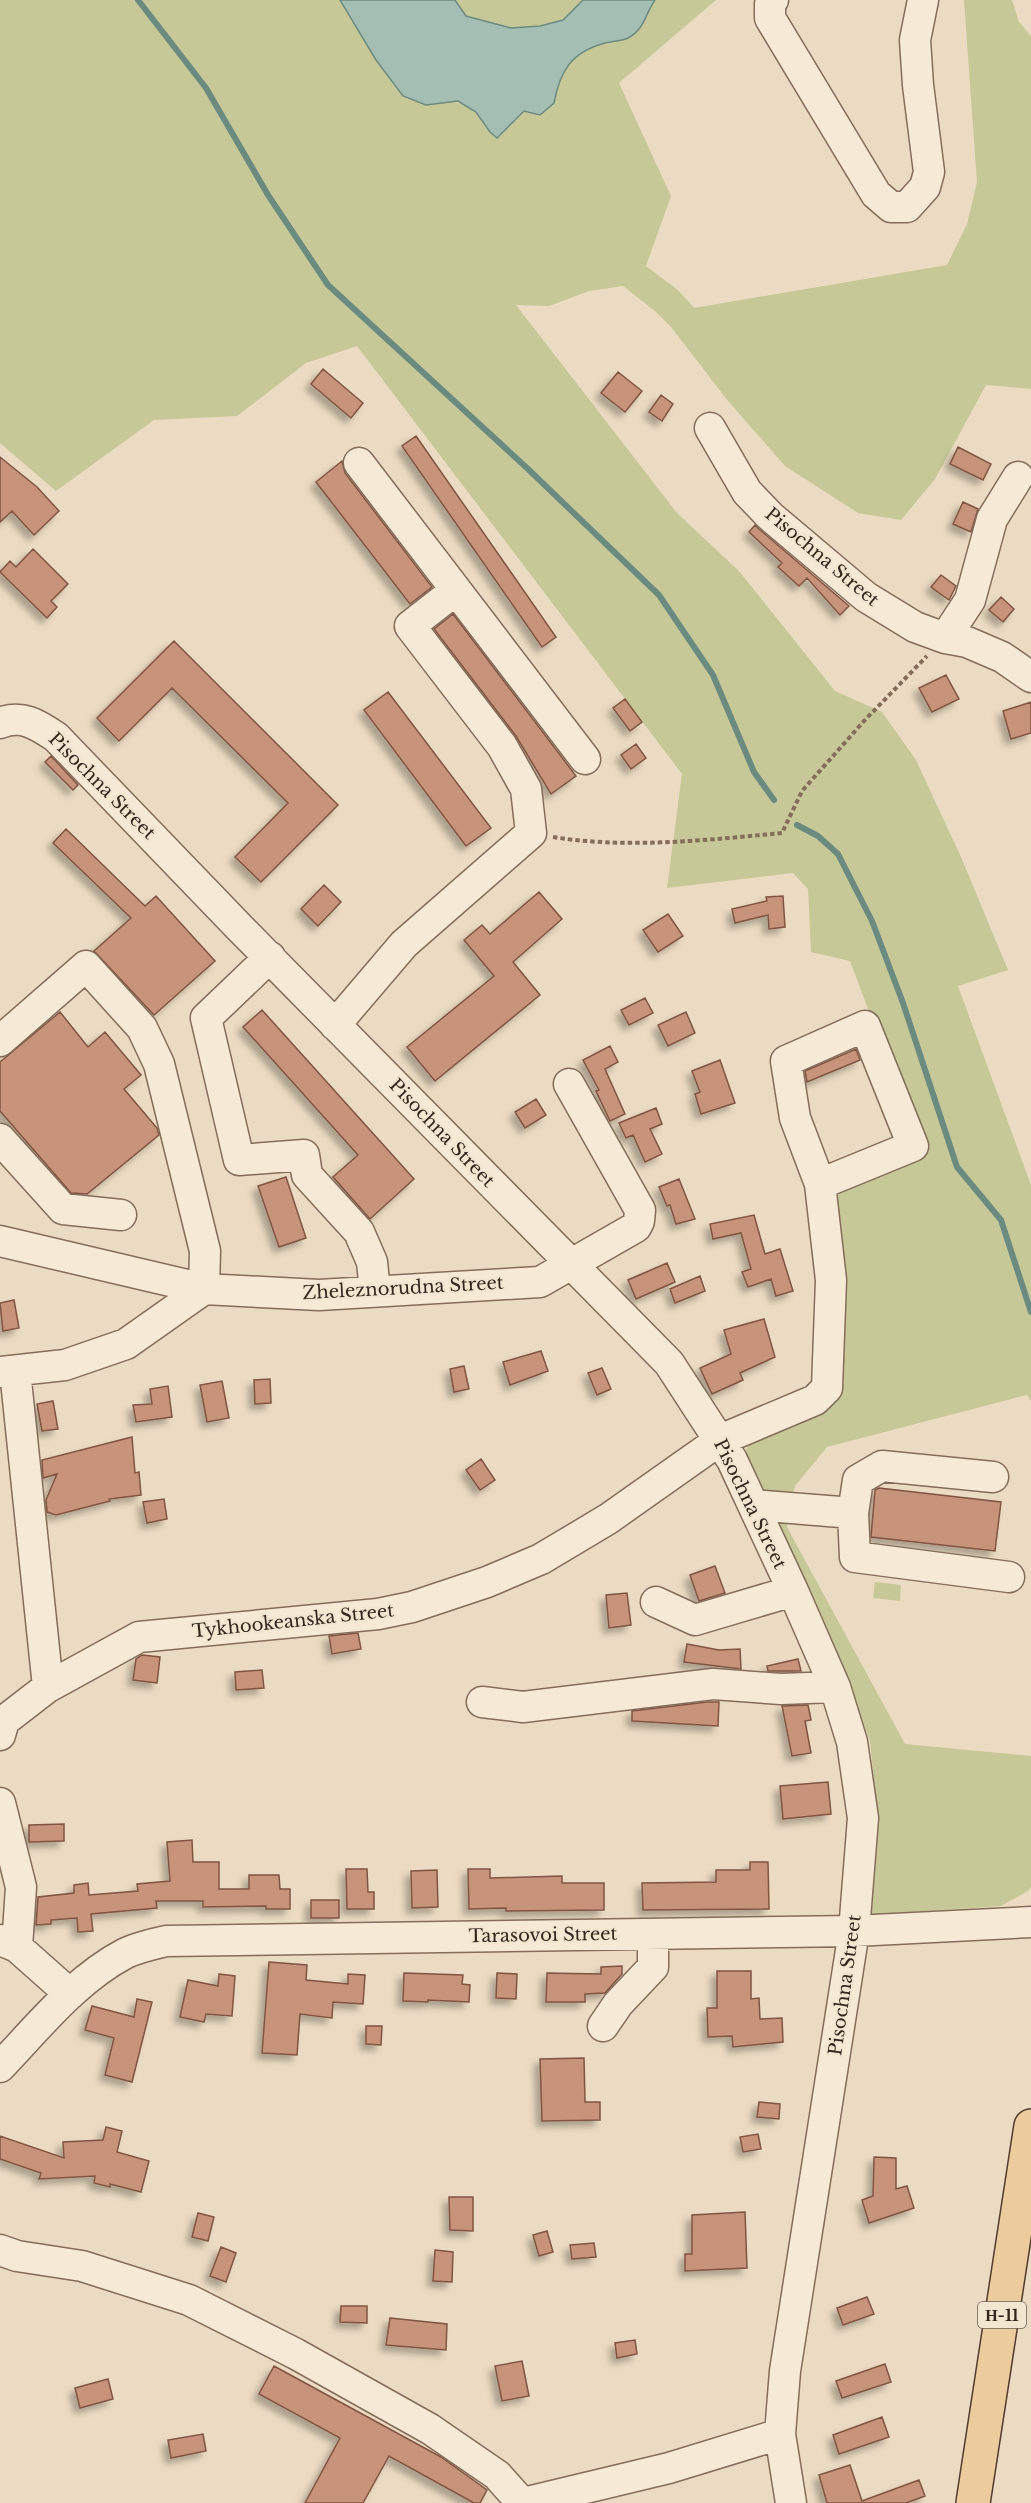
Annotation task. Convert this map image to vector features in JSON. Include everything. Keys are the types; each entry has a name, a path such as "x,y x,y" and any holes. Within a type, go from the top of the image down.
{"main road":[{"name":"Н-11","path":"973,2503 1031,2126"}],"street":[{"path":"773,0 770,4 770,18 876,194 891,207 907,207 926,187 929,172 915,40 923,0"},
{"name":"Pisochna Street","path":"710,428 747,492 770,516 867,597 915,627 945,638 967,642 1002,657 1031,677"},
{"path":"359,463 585,759"},
{"path":"945,638 970,600 992,519 1018,477"},
{"path":"335,1025 404,944 531,833 526,789 502,746 410,626 456,590"},
{"name":"Pisochna Street","path":"0,723 20,719 34,722 56,737 335,1025 669,1363 720,1440 793,1591 835,1687 852,1743 863,1818 854,1931 785,2371 780,2433 791,2503"},
{"path":"270,957 206,1018 239,1160 304,1155 308,1175 359,1232 372,1262 375,1291"},
{"path":"0,1041 86,966 142,1028 159,1064 205,1251 204,1289 126,1344 65,1365 7,1372 48,1687"},
{"name":"Tykhookeanska Street","path":"0,1735 4,1721 48,1687 139,1637 378,1614 412,1607 487,1582 541,1558 608,1519 720,1440 815,1400 828,1388 831,1280 820,1184 795,1118 786,1061 865,1026 913,1146 820,1184"},
{"name":"Zheleznorudna Street","path":"0,1242 204,1289 319,1295 540,1282 636,1227 639,1221 640,1210 569,1084"},
{"path":"0,1138 63,1209 121,1215"},
{"path":"993,1477 882,1466 858,1480 853,1513 855,1557 1009,1577"},
{"path":"753,1505 853,1513"},
{"path":"656,1602 695,1620 793,1591"},
{"path":"482,1702 523,1707 712,1684 781,1689 835,1687"},
{"path":"0,1803 21,1887 9,1944 70,1994"},
{"name":"Tarasovoi Street","path":"0,2067 70,1994 126,1953 166,1941 854,1931 1031,1922"},
{"path":"603,2026 618,2004 654,1967 653,1934"},
{"path":"0,2250 17,2256 81,2266 189,2300 296,2354 430,2429 497,2475 523,2503 669,2468 780,2433"}],"path":[{"path":"531,833 582,842 702,841 782,833 802,791 864,721 945,638"}],"green space":[{"path":"0,0 340,0 376,60 390,76 426,105 452,102 470,108 479,115 497,138 524,111 554,103 564,72 576,57 594,47 626,39 634,34 655,0 716,0 619,83 671,196 646,266 678,290 694,308 947,265 967,224 977,182 964,0 1012,0 1019,22 1031,36 1031,389 986,385 935,479 901,520 858,513 785,466 728,401 671,327 623,286 589,291 549,306 516,305 677,513 739,571 835,691 882,712 916,760 961,857 1008,970 958,986 1031,1185 1031,1401 1027,1395 827,1447 795,1486 791,1500 767,1497 744,1453 754,1436 840,1392 827,1191 922,1152 850,961 811,952 808,889 793,873 667,888 682,774 357,346 306,363 237,416 154,420 56,491 0,443"},
{"path":"455,0 583,0 563,20 540,26 511,28 466,16"},
{"path":"774,1517 788,1518 787,1527 905,1744 1031,1756 1031,1887 1028,1891 1001,1906 870,1915 878,1820 870,1741 847,1681"},
{"path":"875,1582 901,1585 900,1601 873,1598"}],"shaded area":[{"path":"340,0 455,0 466,16 511,28 540,26 563,20 583,0 655,0 634,34 626,39 594,47 576,57 564,72 554,103 540,115 524,111 497,138 476,112 458,101 426,105 403,96 376,60"}],"building":[{"path":"323,369 363,403 351,418 311,384"},
{"path":"618,372 642,391 625,412 601,393"},
{"path":"661,395 673,404 662,421 649,412"},
{"path":"416,436 556,637 542,647 402,446"},
{"path":"958,447 991,464 983,480 950,464"},
{"path":"0,457 37,487 59,511 34,535 12,511 0,522"},
{"path":"342,461 345,473 432,587 410,604 316,482"},
{"path":"963,502 978,509 971,532 953,524"},
{"path":"755,525 849,606 840,615 807,578 799,586 778,567 782,563 749,532"},
{"path":"33,549 68,584 51,601 57,607 47,618 0,572 10,561 16,567"},
{"path":"941,575 956,586 949,600 931,587"},
{"path":"1001,597 1014,609 1003,622 989,610"},
{"path":"453,614 576,776 551,794 516,736 434,629"},
{"path":"174,641 338,805 261,882 235,857 288,803 172,688 119,741 97,718"},
{"path":"946,675 959,699 932,712 919,688"},
{"path":"388,692 491,828 466,846 364,710"},
{"path":"625,699 642,722 630,731 613,708"},
{"path":"1031,702 1031,733 1011,739 1003,711"},
{"path":"636,744 646,758 631,769 621,755"},
{"path":"51,756 78,785 73,790 45,762"},
{"path":"66,829 145,906 156,896 215,961 154,1015 94,951 131,918 53,843"},
{"path":"324,885 341,902 318,926 301,909"},
{"path":"539,892 562,919 513,962 540,995 435,1081 407,1047 494,976 464,940 482,925 490,934"},
{"path":"783,896 785,927 769,929 768,915 735,923 732,909 767,901 766,897"},
{"path":"668,914 683,936 658,952 643,930"},
{"path":"645,998 653,1013 629,1025 621,1010"},
{"path":"262,1010 414,1179 370,1219 333,1177 358,1155 243,1027"},
{"path":"60,1012 88,1047 105,1032 141,1075 124,1089 157,1128 159,1135 87,1194 71,1193 0,1111 0,1062"},
{"path":"686,1012 695,1033 668,1046 658,1025"},
{"path":"610,1046 618,1062 605,1069 625,1114 610,1121 596,1091 599,1090 583,1060"},
{"path":"856,1049 860,1060 807,1082 805,1071"},
{"path":"720,1060 735,1103 701,1114 695,1094 700,1092 692,1071"},
{"path":"536,1099 546,1115 525,1128 515,1112"},
{"path":"656,1108 662,1124 650,1129 662,1154 645,1162 633,1135 626,1138 619,1123"},
{"path":"286,1177 306,1238 279,1247 258,1186"},
{"path":"679,1179 695,1219 676,1224 670,1205 667,1206 659,1187"},
{"path":"754,1215 765,1254 780,1249 793,1291 776,1296 771,1279 748,1287 742,1272 751,1269 741,1233 713,1239 710,1224"},
{"path":"667,1263 675,1282 636,1299 628,1280"},
{"path":"700,1276 705,1291 675,1303 670,1289"},
{"path":"14,1300 19,1328 3,1331 0,1303"},
{"path":"764,1319 775,1357 740,1373 743,1380 712,1394 700,1368 731,1354 724,1330"},
{"path":"541,1351 548,1371 510,1385 503,1362"},
{"path":"464,1366 469,1389 454,1392 450,1369"},
{"path":"602,1368 611,1389 597,1395 588,1373"},
{"path":"270,1379 271,1403 255,1404 254,1380"},
{"path":"222,1381 229,1418 207,1422 200,1385"},
{"path":"168,1386 172,1417 136,1422 133,1405 152,1404 150,1389"},
{"path":"53,1401 58,1429 42,1431 37,1404"},
{"path":"132,1437 135,1473 139,1472 141,1495 109,1499 110,1501 56,1515 47,1512 46,1500 57,1474 43,1478 42,1460"},
{"path":"481,1459 495,1480 480,1490 466,1470"},
{"path":"879,1488 1001,1502 995,1551 871,1537 875,1490"},
{"path":"164,1499 167,1519 147,1523 143,1502"},
{"path":"715,1566 725,1593 699,1601 690,1575"},
{"path":"627,1593 631,1625 609,1628 606,1595"},
{"path":"358,1633 361,1649 332,1654 329,1636"},
{"path":"687,1644 719,1650 740,1649 741,1669 684,1662"},
{"path":"142,1655 160,1657 157,1683 133,1680 136,1659"},
{"path":"798,1659 801,1671 768,1671 767,1666"},
{"path":"262,1670 264,1688 236,1690 235,1672"},
{"path":"719,1702 718,1726 632,1721 632,1711"},
{"path":"808,1705 811,1720 805,1721 811,1753 792,1756 782,1706"},
{"path":"828,1782 831,1814 783,1819 780,1786"},
{"path":"64,1824 64,1841 29,1842 29,1825"},
{"path":"192,1840 193,1862 219,1862 219,1889 249,1889 249,1875 279,1875 280,1889 290,1889 290,1909 266,1909 266,1906 203,1907 203,1901 156,1901 157,1908 91,1914 93,1931 78,1932 77,1918 51,1920 51,1924 36,1925 38,1897 74,1893 74,1885 88,1883 89,1895 138,1891 137,1884 170,1881 167,1842"},
{"path":"750,1862 768,1862 769,1909 643,1910 642,1883 716,1882 716,1870 750,1870"},
{"path":"346,1869 367,1869 368,1892 374,1892 374,1909 347,1909"},
{"path":"468,1869 490,1869 490,1878 562,1876 562,1883 604,1883 604,1910 469,1909"},
{"path":"437,1870 438,1907 412,1908 411,1871"},
{"path":"311,1900 339,1900 339,1918 311,1918"},
{"path":"269,1962 307,1965 306,1980 348,1984 348,1974 365,1975 363,2004 333,2002 332,2018 300,2014 297,2055 262,2053"},
{"path":"622,1966 622,1974 605,1993 585,1994 585,2002 546,2002 547,1973 601,1974 601,1967"},
{"path":"717,1971 751,1971 751,1999 759,1998 760,2019 782,2018 783,2042 733,2047 732,2036 708,2037 707,2008 717,2008"},
{"path":"404,1973 463,1975 462,1984 470,1985 469,2002 403,2001"},
{"path":"497,1973 517,1974 516,1999 496,1998"},
{"path":"219,1974 235,1976 232,2016 206,2014 204,2022 180,2017 188,1980 218,1986"},
{"path":"137,1999 152,2002 132,2082 105,2075 114,2038 85,2030 92,2006 134,2017"},
{"path":"366,2026 382,2026 381,2045 366,2044"},
{"path":"584,2058 585,2102 600,2102 600,2120 542,2121 540,2059"},
{"path":"759,2102 780,2104 779,2119 757,2117"},
{"path":"106,2127 122,2131 117,2152 149,2161 141,2192 110,2184 110,2187 94,2183 95,2176 39,2179 41,2173 0,2159 0,2136 64,2158 63,2142 103,2140"},
{"path":"758,2134 761,2149 743,2152 740,2137"},
{"path":"874,2157 896,2158 896,2189 907,2186 914,2208 869,2223 862,2200 873,2196"},
{"path":"449,2197 473,2197 473,2231 450,2230"},
{"path":"745,2212 747,2268 685,2271 685,2254 692,2254 692,2215"},
{"path":"198,2213 214,2217 208,2241 192,2237"},
{"path":"547,2231 553,2252 539,2256 533,2235"},
{"path":"594,2243 596,2257 572,2259 570,2245"},
{"path":"221,2247 236,2253 226,2282 210,2276"},
{"path":"435,2250 453,2252 452,2282 433,2281"},
{"path":"867,2297 874,2314 843,2325 837,2308"},
{"path":"341,2306 367,2306 367,2323 340,2322"},
{"path":"390,2318 447,2324 446,2350 386,2345"},
{"path":"635,2340 637,2354 617,2358 615,2343"},
{"path":"522,2361 529,2396 502,2401 495,2366"},
{"path":"885,2364 891,2382 842,2398 836,2381"},
{"path":"274,2366 441,2457 487,2490 480,2503 474,2503 389,2456 363,2503 305,2503 340,2438 259,2394"},
{"path":"108,2379 113,2399 80,2408 75,2388"},
{"path":"882,2417 889,2437 839,2454 833,2435"},
{"path":"203,2434 206,2451 171,2458 168,2440"},
{"path":"850,2465 862,2501 919,2480 925,2496 906,2503 827,2503 819,2475"}],"waterway":[{"path":"138,0 206,88 268,195 328,285 528,469 659,595 713,675 754,772 774,800"},
{"path":"797,825 818,836 838,854 872,921 903,1003 957,1167 1001,1220 1031,1312"}]}
